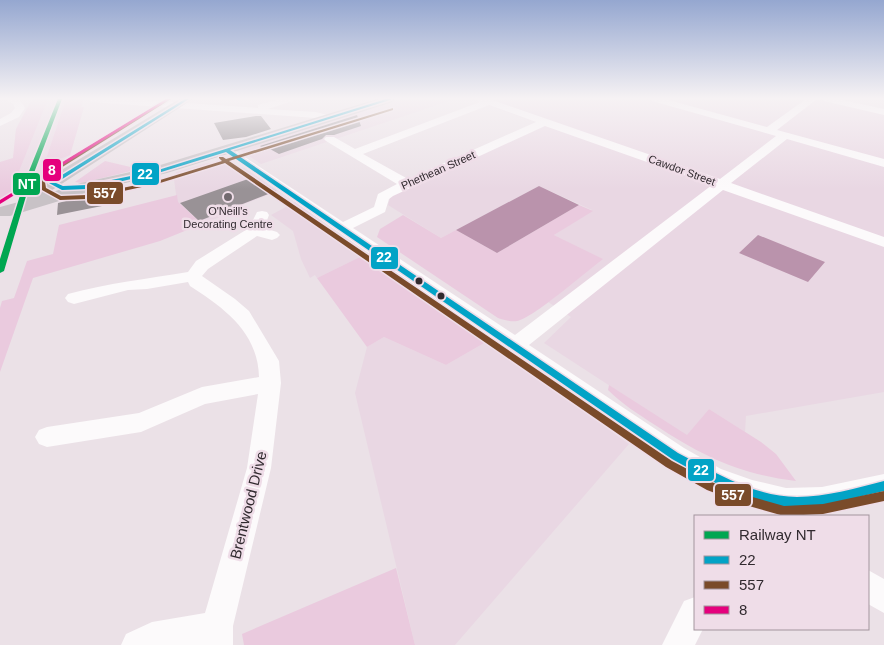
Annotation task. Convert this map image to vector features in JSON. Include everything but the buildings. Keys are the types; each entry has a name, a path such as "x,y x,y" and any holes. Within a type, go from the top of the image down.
{"main road":[{"path":"2,213 138,129"},
{"path":"2,213 87,187 156,172 292,129"},
{"path":"52,183 62,188 87,187"}],"street":[{"path":"354,152 412,129"},
{"name":"Phethean Street","path":"342,228 377,210 382,206 385,195 529,129"},
{"name":"Cawdor Street","path":"565,129 884,242"},
{"path":"761,129 884,163"},
{"path":"515,345 785,135"},
{"path":"330,139 407,184"},
{"path":"227,150 683,461 714,478 793,509 822,499 884,486"},
{"path":"74,298 103,296 128,285 147,284 193,276 202,265 263,227"},
{"name":"Brentwood Drive","path":"138,645 152,638 217,636 259,468 270,383 268,361 259,342 242,315 229,303 196,282 193,276"},
{"path":"48,437 141,422 202,396 270,383"},
{"path":"869,587 884,598"}],"shaded area":[{"path":"16,129 78,129 67,163 3,200 0,199 0,173 13,161"},
{"path":"16,129 36,129 9,196 3,200 0,199 0,162 13,158"},
{"path":"56,129 78,129 70,155 44,165"},
{"path":"306,129 365,129 261,164 240,150"},
{"path":"535,129 884,129 884,392 746,416 745,432 709,409 687,436 544,343 571,317 548,302 602,259 554,235 592,210 539,186 441,238 388,205 391,195"},
{"path":"105,161 139,169 82,183 75,182"},
{"path":"222,162 244,168 278,191 229,210 231,213 202,224 177,202 174,179 176,172 207,163"},
{"path":"539,186 579,205 497,253 456,230"},
{"path":"177,195 178,202 202,224 160,241 33,278 0,372 0,308 2,301 14,298 27,261 53,254 59,225"},
{"path":"295,202 366,254 317,278 315,275 310,278 301,259 293,231 271,215"},
{"path":"579,205 593,211 554,235 603,259 547,304 517,321 498,318 377,237 380,229 403,215 441,238 456,230 497,253"},
{"path":"758,235 825,262 808,282 739,253"},
{"path":"366,254 486,342 446,365 384,337 367,347 317,278"},
{"path":"384,337 446,365 486,342 629,444 455,645 415,645 355,393 367,347"},
{"path":"609,385 687,435 709,409 761,442 776,454 796,481 757,474 722,462 689,446 630,409 608,390"},
{"path":"396,568 415,645 244,645 242,634"}],"rail line":[{"name":"NT","path":"0,271 26,186 48,129"}],"transit line":[{"name":"8","path":"0,202 119,129"},
{"name":"557","path":"120,129 46,175 42,182 44,189 60,198 87,197 158,182 328,129"},
{"name":"22","path":"139,129 52,183 62,188 87,187 156,172 293,129"},
{"name":"22","path":"227,150 675,456 701,470 756,494 796,502 822,500 884,486"},
{"name":"557","path":"221,158 669,464 711,487 784,511 823,509 884,496"}],"place":[{"name":"O'Neill's Decorating Centre","path":"228,197"}]}
